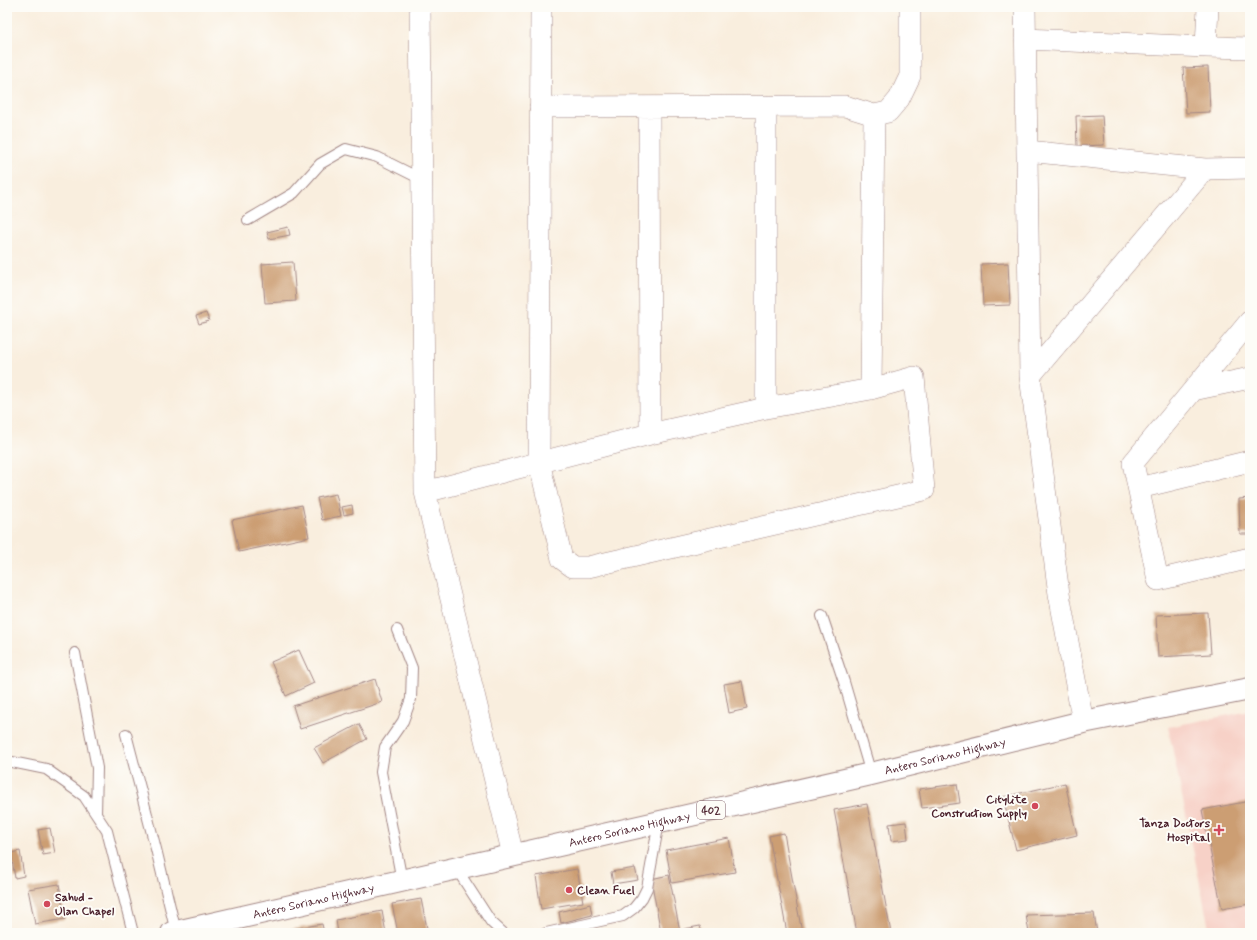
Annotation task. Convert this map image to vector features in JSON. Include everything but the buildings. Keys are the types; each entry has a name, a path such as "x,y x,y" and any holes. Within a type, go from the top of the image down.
{"main road":[{"name":"Antero Soriano Highway","path":"174,933 871,774 1083,722 1250,689"}],"street":[{"path":"420,7 425,492 513,855"},
{"path":"425,492 539,462 650,434 766,408 871,389 914,377 924,490 588,567 573,567 562,559 539,462 541,7"},
{"path":"540,106 845,106 874,115 888,112 899,99 910,76 910,7"},
{"path":"1025,7 1030,376 1060,594 1083,722"},
{"path":"1206,47 1208,7"},
{"path":"1025,39 1250,48"},
{"path":"766,106 766,408"},
{"path":"649,107 650,434"},
{"path":"871,389 874,115"},
{"path":"1027,151 1205,170 1250,168"},
{"path":"1030,376 1205,170"},
{"path":"1250,321 1133,463 1158,580 1250,558"},
{"path":"1194,390 1250,378"},
{"path":"1139,488 1250,461"}],"lane":[{"path":"248,220 294,193 320,164 346,149 377,157 421,179"},
{"path":"822,616 844,682 871,774"},
{"path":"397,630 412,668 411,699 403,721 385,747 381,772 402,881"},
{"path":"75,653 97,768 96,814"},
{"path":"126,734 156,849 174,933"},
{"path":"7,761 46,769 84,796 107,831 133,933"},
{"path":"546,933 623,916 634,908 642,898 647,888 659,822"},
{"path":"456,868 491,922 503,933"}],"shaded area":[{"name":"Tanza Doctors Hospital","path":"1250,711 1250,933 1210,933 1168,727"}],"place":[{"name":"Citylite Construction Supply","path":"1035,806"},
{"name":"Tanza Doctors Hospital","path":"1219,830"},
{"name":"Clean Fuel","path":"569,890"},
{"name":"Sahud - Ulan Chapel","path":"47,904"}]}
